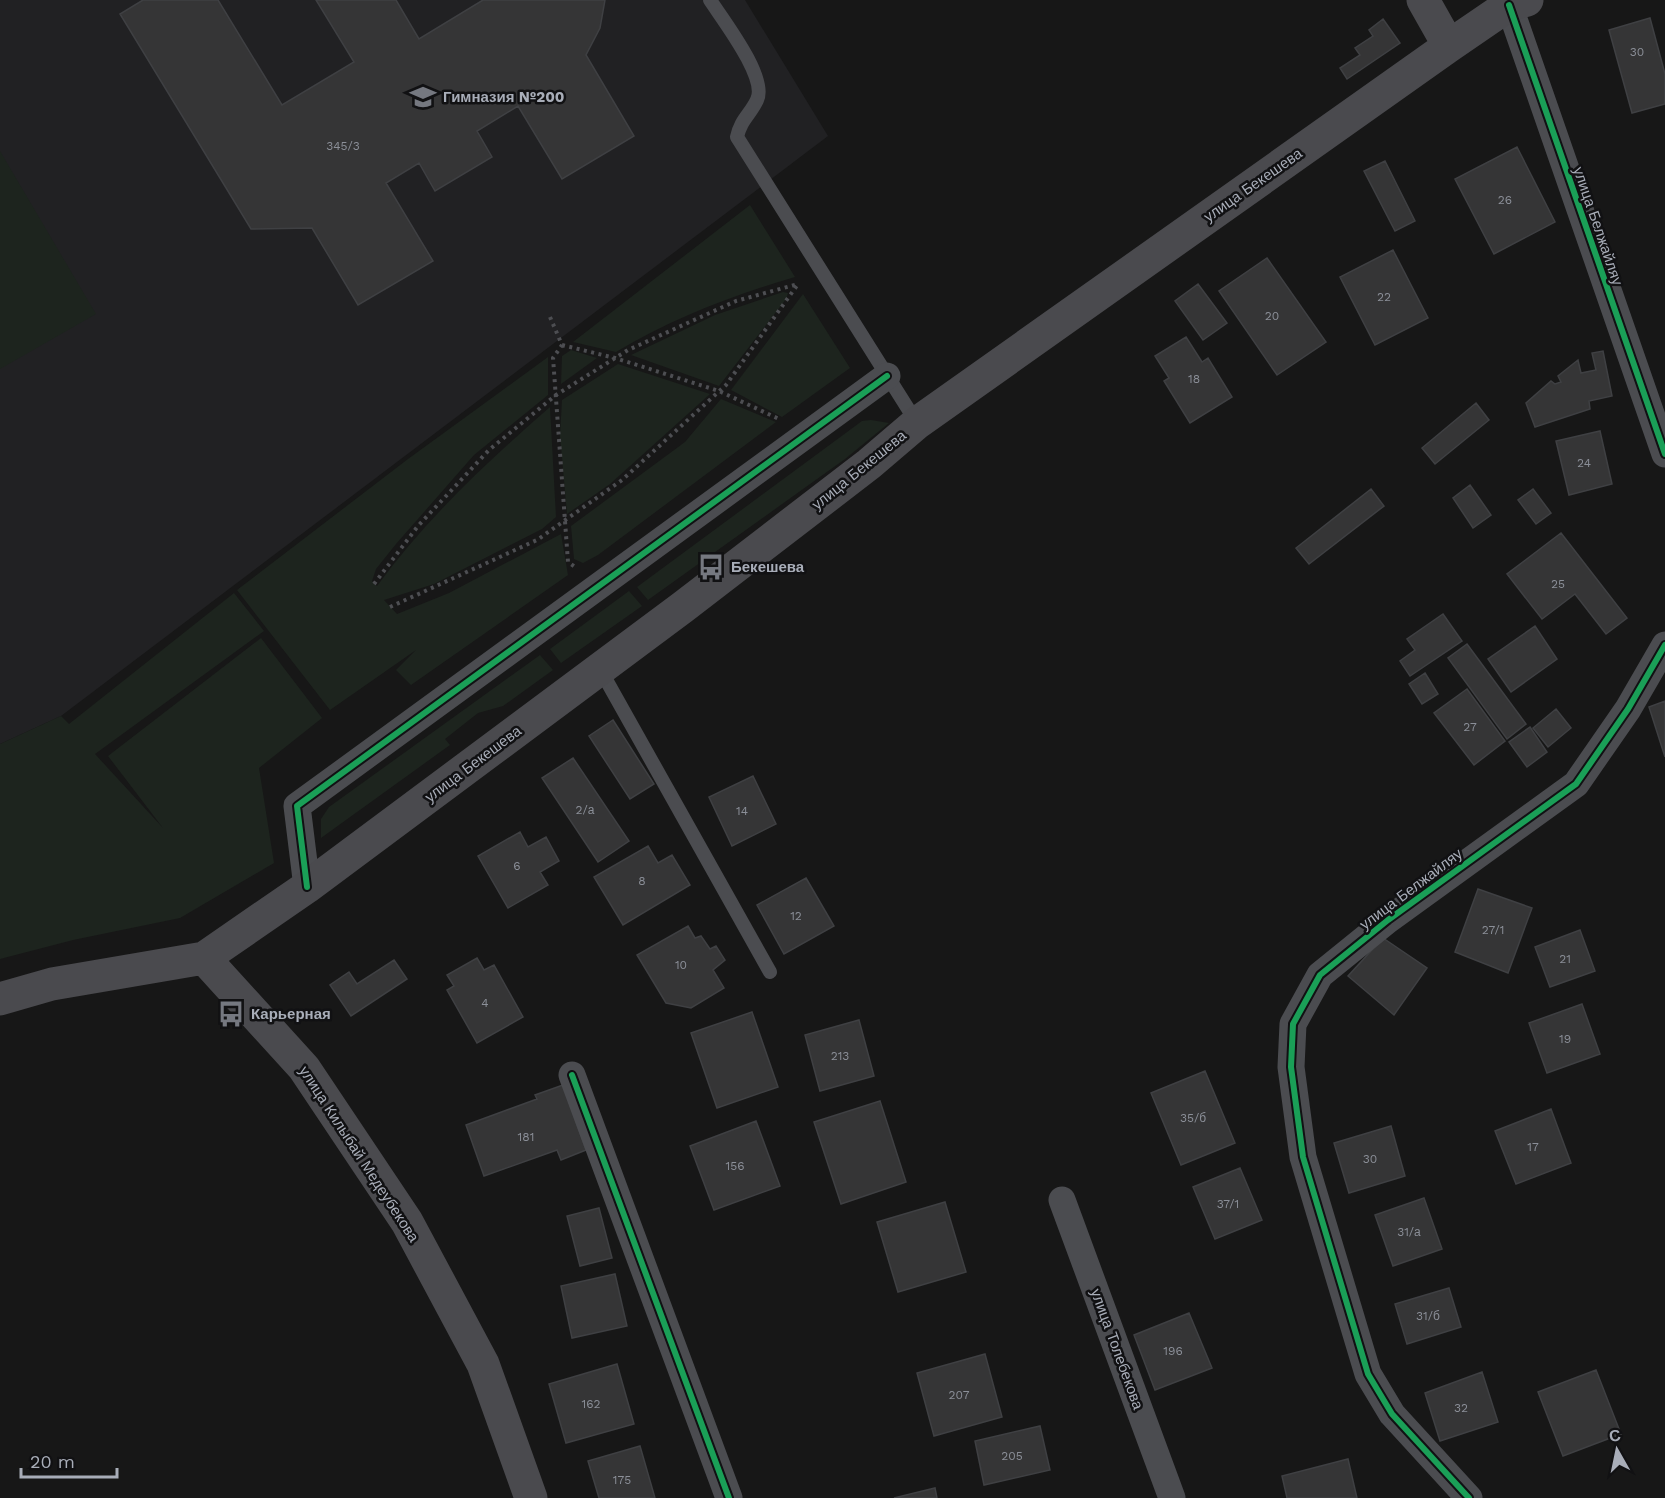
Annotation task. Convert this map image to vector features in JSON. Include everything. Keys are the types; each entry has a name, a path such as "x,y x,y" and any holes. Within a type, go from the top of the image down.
{"main road":[{"path":"1423,0 1449,46"},
{"name":"улица Бекешева","path":"204,958 307,887 600,669 869,464 917,423 1449,46 1518,3"},
{"path":"0,999 52,984 204,958"},
{"name":"улица Килыбай Медеубекова","path":"204,958 304,1068 407,1221 483,1364 531,1498"}],"street":[{"name":"улица Белжайляу","path":"1518,3 1664,448"},
{"path":"307,887 297,806 887,376"},
{"name":"улица Белжайляу","path":"1469,1498 1392,1414 1368,1374 1303,1157 1291,1067 1293,1024 1320,975 1388,920 1576,784 1628,709 1665,645"},
{"path":"572,1075 729,1498"},
{"name":"улица Толебекова","path":"1062,1200 1172,1498"}],"lane":[{"path":"710,0 757,76 758,99 740,122 737,137 917,423"},
{"path":"600,669 770,972"}],"path":[{"path":"374,584 418,526 489,450 556,394 615,358 736,301 798,284 719,391 622,480 537,540 390,607"},
{"path":"550,317 562,345"},
{"path":"562,345 615,358 719,391 782,420"},
{"path":"562,345 553,358 568,562 576,568"}],"shaded area":[{"path":"0,0 745,0 828,136 61,716 0,744"},
{"path":"0,151 96,314 0,369"},
{"path":"750,205 795,277 703,309 658,329 616,352 573,342"},
{"path":"783,292 788,293 786,299 719,386 631,355 715,315"},
{"path":"803,294 850,368 782,417 731,390"},
{"path":"571,350 597,358 561,384 562,356"},
{"path":"548,357 548,395 474,455 396,544 376,569 372,581 377,586 437,514 503,449 550,407 556,517 542,529 434,584 384,600 397,614 449,593 561,534 568,575 411,685 396,670 416,650 330,710 237,590 408,459"},
{"path":"618,364 710,394 610,484 567,514 560,435 562,400"},
{"path":"721,399 776,422 598,555 583,563 574,559 571,526 685,442"},
{"path":"862,421 889,423 845,459 648,600 637,587"},
{"path":"629,591 642,606 561,663 550,649"},
{"path":"234,593 264,631 95,754 163,828 108,756 261,638 322,718 259,768 274,863 180,918 73,940 0,959 0,744 61,716 69,724"},
{"path":"540,655 553,670 503,706 478,713 445,739 450,745 321,838 321,819 329,807"}],"building":[{"name":"Гимназия №200","path":"143,0 218,0 282,105 354,62 316,0 396,0 419,39 483,0 605,0 600,28 586,55 634,136 562,179 518,106 477,131 492,157 435,191 419,163 386,183 433,261 358,305 312,228 251,229 120,14"},
{"path":"1650,18 1665,74 1665,104 1632,113 1609,30"},
{"path":"1383,19 1400,43 1347,79 1340,68 1360,55 1355,48 1373,36 1369,30"},
{"path":"1517,147 1555,222 1494,254 1455,179"},
{"path":"1385,161 1415,221 1395,231 1364,171"},
{"path":"1393,250 1428,318 1375,345 1340,277"},
{"path":"1267,258 1326,342 1277,375 1219,291"},
{"path":"1198,284 1227,323 1203,340 1175,301"},
{"path":"1186,337 1202,362 1208,358 1232,397 1190,423 1164,381 1169,378 1155,356"},
{"path":"1603,351 1612,396 1589,401 1590,409 1535,427 1526,403 1551,381 1555,384 1561,382 1558,376 1578,360 1581,373 1596,370 1592,353"},
{"path":"1476,403 1489,420 1435,464 1422,448"},
{"path":"1600,431 1612,484 1569,495 1556,441"},
{"path":"1470,485 1491,515 1473,528 1453,498"},
{"path":"1371,489 1384,506 1309,564 1296,548"},
{"path":"1533,489 1551,513 1536,524 1518,500"},
{"path":"1561,533 1627,618 1606,634 1575,594 1542,619 1507,574"},
{"path":"1443,614 1462,641 1410,676 1400,661 1415,650 1407,639"},
{"path":"1535,626 1557,659 1511,692 1488,659"},
{"path":"1467,644 1526,724 1507,739 1448,658"},
{"path":"1425,673 1438,694 1422,704 1409,684"},
{"path":"1467,689 1505,741 1474,765 1434,713"},
{"path":"1665,701 1665,757 1649,707"},
{"path":"1556,709 1571,728 1548,747 1533,728"},
{"path":"613,720 654,784 630,799 589,736"},
{"path":"1530,727 1547,752 1527,767 1509,742"},
{"path":"573,758 629,841 598,862 542,778"},
{"path":"753,776 776,824 732,846 709,797"},
{"path":"520,832 528,847 546,837 559,861 540,872 548,885 508,908 478,856"},
{"path":"648,846 658,863 672,855 690,885 623,925 594,877"},
{"path":"806,878 834,926 784,954 757,905"},
{"path":"1478,889 1532,908 1508,973 1455,952"},
{"path":"688,926 695,938 701,936 710,949 716,946 725,960 713,970 724,988 691,1008 666,1003 637,955"},
{"path":"1580,930 1595,971 1550,987 1535,947"},
{"path":"1383,938 1427,968 1394,1015 1348,976"},
{"path":"477,958 484,970 494,965 523,1017 477,1043 447,990 454,986 447,975"},
{"path":"394,960 407,979 351,1016 330,985 349,972 357,984"},
{"path":"1582,1004 1600,1054 1547,1073 1529,1023"},
{"path":"752,1012 778,1087 717,1108 691,1033"},
{"path":"859,1020 874,1076 820,1091 805,1035"},
{"path":"1205,1071 1235,1143 1181,1165 1151,1093"},
{"path":"563,1085 586,1150 561,1160 557,1150 484,1176 466,1125 537,1099 535,1095"},
{"path":"880,1101 906,1182 841,1204 814,1122"},
{"path":"1551,1109 1571,1163 1516,1184 1495,1131"},
{"path":"756,1121 780,1186 714,1210 690,1146"},
{"path":"1391,1126 1405,1176 1349,1193 1334,1143"},
{"path":"1240,1168 1262,1220 1215,1239 1193,1187"},
{"path":"1424,1198 1442,1249 1393,1266 1375,1215"},
{"path":"945,1202 966,1272 898,1292 877,1222"},
{"path":"599,1208 612,1258 580,1266 567,1216"},
{"path":"615,1274 627,1326 572,1338 561,1286"},
{"path":"1449,1288 1461,1327 1407,1344 1395,1304"},
{"path":"1189,1313 1212,1368 1155,1390 1134,1335"},
{"path":"985,1354 1002,1417 934,1436 917,1373"},
{"path":"617,1364 634,1424 566,1443 549,1384"},
{"path":"1596,1370 1621,1434 1563,1456 1538,1392"},
{"path":"1482,1372 1498,1422 1440,1441 1425,1393"},
{"path":"1040,1426 1050,1470 984,1485 975,1441"},
{"path":"640,1446 655,1498 599,1498 588,1461"},
{"path":"1348,1459 1357,1498 1287,1498 1282,1476"},
{"path":"935,1488 937,1498 894,1498"}],"cycle path":[{"path":"1509,5 1665,454"},
{"path":"307,887 297,806 887,376"},
{"path":"1469,1498 1392,1414 1368,1374 1303,1157 1291,1067 1293,1024 1320,975 1388,920 1576,784 1628,709 1665,645"},
{"path":"572,1075 729,1498"}],"place":[{"name":"Гимназия №200","path":"423,97"},
{"name":"Бекешева","path":"711,567"},
{"name":"Карьерная","path":"231,1014"}]}
